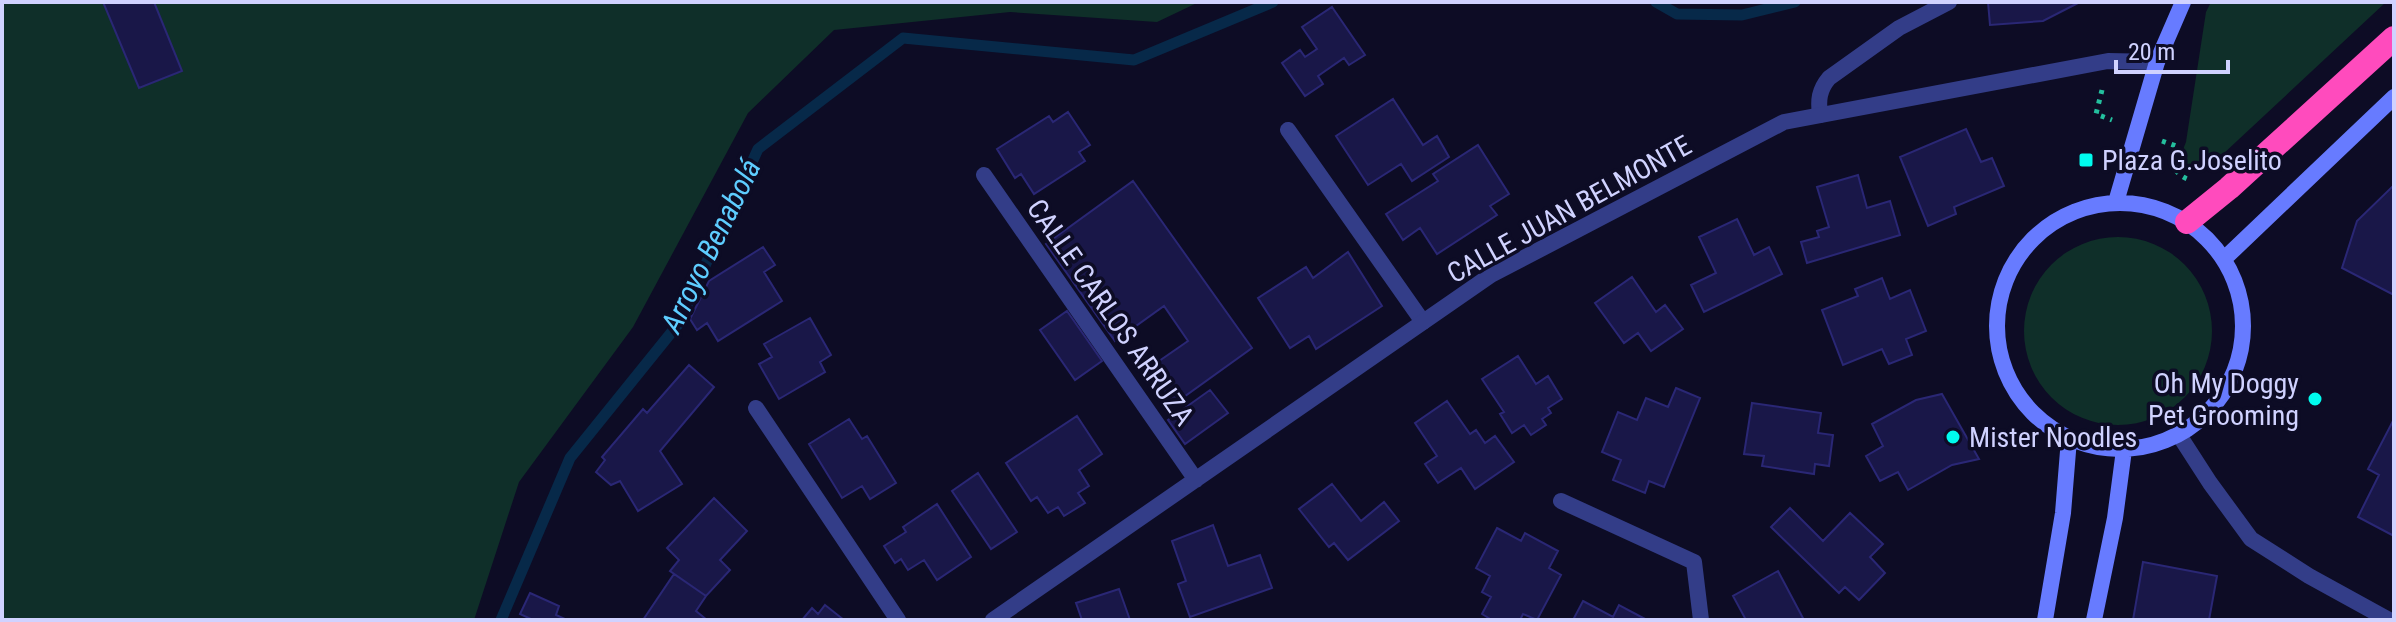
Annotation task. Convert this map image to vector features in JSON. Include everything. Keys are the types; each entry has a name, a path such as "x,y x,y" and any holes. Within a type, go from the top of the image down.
{"highway":[{"path":"2187,222 2229,188 2394,38"}],"street":[{"path":"1820,115 1818,101 1829,78 1899,28 1949,2"},
{"path":"2116,202 2157,62 2183,2"},
{"name":"CALLE JUAN BELMONTE","path":"993,620 1491,275 1784,122 2108,61 2157,62"},
{"path":"2224,259 2394,97"},
{"path":"1288,130 1423,322"},
{"name":"CALLE CARLOS ARRUZA","path":"984,175 1196,480"},
{"path":"2116,202 2153,206 2187,222 2224,259 2240,296 2243,337 2233,376 2211,410 2179,435 2153,445 2124,450 2096,448 2069,439 2035,416 2010,383 1997,343 1998,301 2013,263 2039,231 2075,210 2116,202"},
{"path":"756,408 898,620"},
{"path":"2179,435 2251,539 2309,576 2389,620"},
{"path":"2045,620 2063,513 2069,439"},
{"path":"2094,620 2115,518 2124,450"},
{"path":"1561,501 1694,562 1701,620"}],"path":[{"path":"2108,61 2096,114 2176,146 2173,166 2182,177 2195,181 2213,171 2229,188"}],"green space":[{"path":"2,2 1199,2 1157,22 1010,12 834,30 748,113 633,327 519,482 474,620 2,620"},
{"path":"2211,2 2386,2 2208,168 2198,171 2188,167 2182,152 2206,12"},
{"path":"2118,237 2154,245 2184,265 2204,295 2212,331 2204,367 2184,397 2154,417 2118,425 2082,417 2052,397 2032,367 2024,331 2032,295 2052,265 2082,245"}],"building":[{"path":"103,2 154,2 182,71 139,88"},
{"path":"1988,2 2080,2 2043,21 1990,25"},
{"path":"1332,7 1365,55 1349,65 1344,58 1318,76 1323,84 1305,96 1282,63 1300,50 1305,57 1317,49 1302,27"},
{"path":"1393,99 1423,145 1437,136 1449,157 1412,181 1401,164 1368,185 1336,136"},
{"path":"1068,112 1090,145 1079,152 1085,161 1034,194 1021,174 1015,178 997,149 1049,116 1053,122"},
{"path":"1966,129 1981,162 1992,158 2004,186 1954,207 1956,214 1928,226 1900,157"},
{"path":"1478,145 1509,194 1490,206 1497,215 1437,254 1420,228 1403,240 1386,214 1438,181 1433,174"},
{"path":"1858,175 1867,208 1890,201 1900,235 1807,263 1801,242 1819,237 1817,231 1829,227 1817,187"},
{"path":"1133,181 1252,348 1174,404 1149,368 1188,341 1164,306 1115,341 1046,244"},
{"path":"2394,185 2394,295 2342,268 2357,221"},
{"path":"1737,219 1754,255 1769,247 1782,274 1704,312 1691,285 1716,273 1699,237"},
{"path":"763,247 775,265 764,272 782,301 718,341 707,323 697,330 690,319 709,281"},
{"path":"1348,252 1382,306 1316,349 1309,336 1290,348 1258,298 1306,267 1313,278"},
{"path":"1632,277 1656,312 1665,305 1683,329 1651,351 1638,333 1624,343 1595,303"},
{"path":"1882,278 1890,299 1910,290 1926,331 1906,339 1912,355 1889,364 1882,349 1843,365 1822,310 1858,296 1855,289"},
{"path":"1067,311 1102,361 1075,380 1040,330"},
{"path":"810,318 831,355 820,362 825,372 779,399 759,364 772,357 764,344"},
{"path":"1518,356 1536,384 1548,376 1562,399 1548,408 1551,413 1542,419 1546,425 1531,435 1524,425 1512,433 1500,414 1504,412 1482,379"},
{"path":"689,365 714,387 660,451 682,484 638,511 620,481 611,485 596,472 605,460 602,457 643,409 647,413"},
{"path":"1676,388 1700,398 1664,487 1649,481 1645,493 1613,480 1621,460 1602,452 1618,412 1637,420 1646,398 1668,407"},
{"path":"1210,390 1228,413 1185,444 1168,420"},
{"path":"1942,394 1979,459 1952,465 1908,490 1898,472 1880,481 1866,456 1883,446 1872,424 1916,400"},
{"path":"1447,401 1470,434 1476,430 1485,443 1495,436 1514,462 1475,489 1461,468 1438,483 1425,464 1437,456 1415,423"},
{"path":"1752,403 1821,413 1818,433 1833,435 1829,466 1815,464 1814,474 1762,466 1764,456 1744,454"},
{"path":"1077,416 1102,454 1079,470 1089,486 1078,493 1085,503 1064,516 1058,507 1048,513 1037,497 1031,501 1006,463"},
{"path":"849,419 862,439 867,436 896,483 870,499 862,486 842,498 809,444"},
{"path":"2394,419 2394,536 2358,517 2379,475 2368,469"},
{"path":"978,473 1017,532 991,549 952,491"},
{"path":"1332,484 1361,521 1384,502 1399,521 1348,560 1334,543 1329,547 1299,509"},
{"path":"714,498 747,531 720,560 730,570 706,596 670,571 679,560 667,548"},
{"path":"937,504 971,557 937,580 924,560 908,570 901,559 895,563 884,546 906,532 903,527"},
{"path":"1790,508 1823,541 1850,513 1883,544 1870,557 1885,573 1859,600 1845,587 1839,593 1771,527"},
{"path":"1213,525 1228,566 1260,555 1272,588 1190,617 1178,584 1186,581 1172,541"},
{"path":"1497,528 1521,541 1525,533 1558,551 1549,568 1561,575 1537,620 1523,614 1520,620 1492,620 1482,614 1491,597 1482,592 1490,576 1476,568"},
{"path":"2143,562 2217,576 2209,620 2133,620"},
{"path":"1778,571 1804,620 1746,620 1733,596"},
{"path":"674,574 706,596 696,611 707,620 643,620"},
{"path":"1119,589 1130,620 1082,620 1076,603"},
{"path":"530,593 559,606 556,615 567,620 533,620 520,614"},
{"path":"1583,601 1613,617 1619,605 1647,620 1573,620"},
{"path":"825,605 844,620 802,620 812,608 818,614"}],"waterway":[{"name":"Arroyo Benabolá","path":"501,620 570,458 679,323 758,149 903,38 1134,60 1273,2"},
{"name":"Arroyo Benabolá","path":"1656,2 1677,14 1742,15 1795,2"}],"place":[{"name":"Plaza G.Joselito","path":"2086,160"},
{"name":"Oh My Doggy Pet Grooming","path":"2315,399"},
{"name":"Mister Noodles","path":"1953,437"}]}
